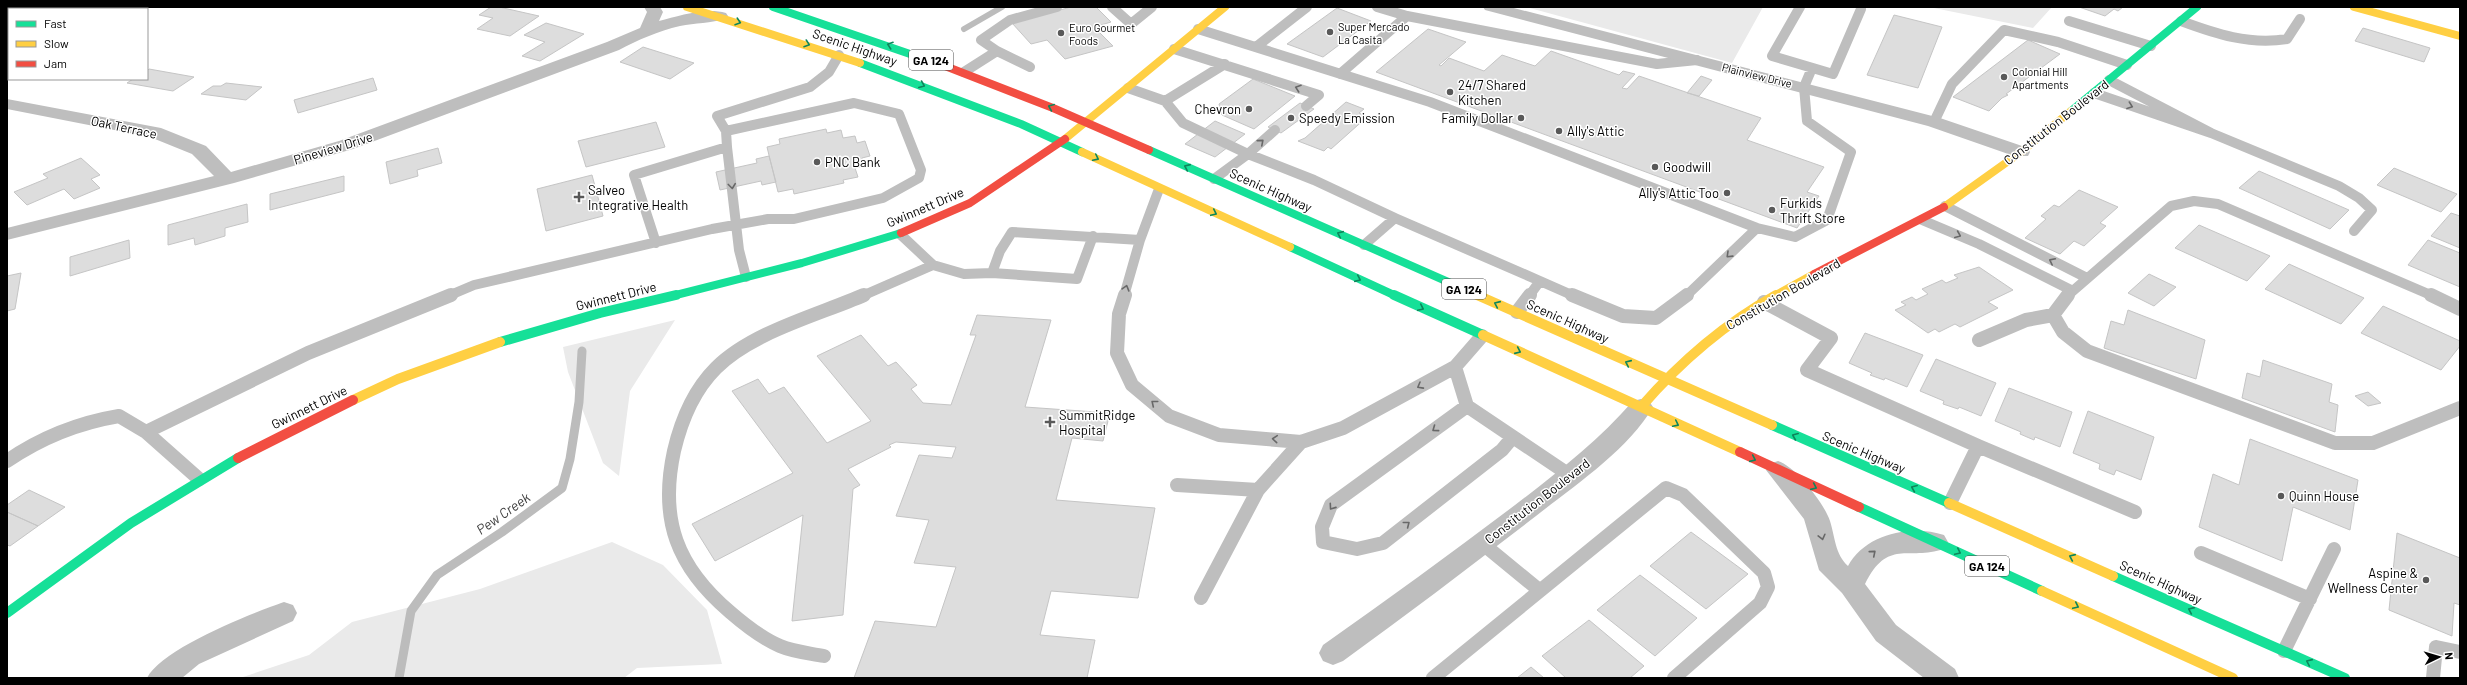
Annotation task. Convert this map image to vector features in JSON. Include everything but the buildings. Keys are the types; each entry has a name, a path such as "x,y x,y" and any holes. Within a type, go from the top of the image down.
{"main road":[{"name":"Scenic Highway","path":"687,7 720,16 919,83 1061,142 1159,189 1641,407 2233,678"},
{"name":"Scenic Highway","path":"772,7 855,33 964,72 1086,123 2345,678"},
{"name":"Gwinnett Drive","path":"7,613 92,550 162,502 199,479 313,418 443,362 543,328 746,277 900,234 956,210 985,194 1061,142 1086,123 1225,7"},
{"name":"Constitution Boulevard","path":"1641,407 1664,379 1723,328 1764,302 1922,220 1945,206 2021,152 2197,7"},
{"path":"2354,7 2460,36"}],"street":[{"path":"648,29 655,12 652,7"},
{"name":"Plainview Drive","path":"1491,7 1804,87 1934,122 2021,152"},
{"name":"Pineview Drive","path":"7,234 227,179 346,146 613,46 648,29 691,17 720,16"},
{"name":"Oak Terrace","path":"7,104 155,132 199,150 227,179"},
{"name":"Constitution Boulevard","path":"1333,653 1483,544 1571,476 1619,434 1641,407"},
{"path":"1778,470 1810,506 1817,519 1828,563 1851,585 1886,633 1945,678"},
{"path":"1851,585 1858,570 1872,552 1888,543 1935,542"},
{"path":"161,678 189,656 284,613"}],"lane":[{"path":"1030,67 997,51 981,40 1010,20 1057,7"},
{"path":"1112,7 1131,24 1152,7"},
{"path":"1256,47 1307,7"},
{"path":"1377,7 1407,16 1657,64 1697,60"},
{"path":"1800,7 1772,56 1833,74 1861,8"},
{"path":"1340,74 1407,16"},
{"path":"2181,21 2236,39 2266,43 2287,39 2300,19"},
{"path":"2069,21 2151,46"},
{"path":"1198,29 1430,102 1757,228 1795,237 1827,220 1851,152 1807,120 1804,87 1812,68"},
{"path":"1934,122 1952,84 2004,30 2058,42 2127,65"},
{"path":"1174,49 1319,95 1306,106"},
{"path":"964,72 997,51"},
{"path":"746,277 739,250 726,131 718,116 810,87 829,72 839,55"},
{"path":"1165,101 1225,64"},
{"path":"2109,80 2211,133"},
{"path":"1128,88 1165,101 1183,123 1248,154 1314,180 1395,218 1623,316 1656,318 1697,287 1757,228"},
{"path":"2094,93 2211,133 2340,186 2359,198 2372,210 2354,231"},
{"path":"146,432 308,353 474,284 737,225 768,219 794,219 883,198 919,178 921,170 899,114 879,107 854,103 726,131"},
{"path":"1214,179 1248,154 1275,130"},
{"path":"656,243 634,176 727,147"},
{"path":"1159,189 1140,240 1119,314 1117,353 1132,385 1169,416 1219,435 1301,442 1342,428 1455,367 1482,336"},
{"path":"1979,340 2026,320 2053,315 2071,290 2171,206 2185,201 2201,200 2218,204 2451,303 2460,309"},
{"path":"1945,206 2087,278"},
{"path":"1364,245 1395,218"},
{"path":"1922,220 1979,244 2071,290"},
{"path":"992,273 1000,251 1012,232 1140,240"},
{"path":"900,234 933,265 964,274 992,273 1077,279 1093,236"},
{"path":"824,656 788,649 763,638 727,610 692,574 679,554 672,534 669,496 670,463 683,418 694,398 725,361 783,328 933,265"},
{"path":"1517,312 1540,281"},
{"path":"1764,302 1831,338 1807,370 1978,446 2135,512"},
{"path":"2053,315 2063,332 2088,351 2335,443 2373,443 2460,408"},
{"path":"1455,367 1467,406 1512,438 1571,476"},
{"path":"1467,406 1331,505 1322,527 1323,542 1357,549 1383,543 1502,450 1512,438"},
{"path":"7,461 55,432 93,420 119,416 146,432 199,479"},
{"path":"1201,598 1258,490 1301,442"},
{"path":"1950,503 1978,446"},
{"path":"1176,485 1258,490"},
{"path":"1433,678 1539,590 1666,488 1683,495 1764,573 1768,587 1760,603 1674,678"},
{"path":"1483,544 1539,590"},
{"path":"2284,651 2334,549"},
{"path":"2201,554 2310,599"},
{"path":"2433,678 2436,647 2460,652"}],"shaded area":[{"path":"1526,7 1763,7 1732,63"},
{"path":"1929,7 2052,7 2033,28"},
{"path":"675,320 630,391 619,476 603,463 568,372 563,347"},
{"path":"612,542 663,565 707,610 722,664 637,668 624,678 240,678 309,655 352,622 480,589"}],"waterway":[{"name":"Pew Creek","path":"964,29 1002,7"},
{"name":"Pew Creek","path":"399,678 411,611 437,575 502,532 562,488 570,459 579,402 582,351"}],"traffic: fast":[{"path":"773,7 945,66"},
{"path":"2071,111 2197,7"},
{"path":"860,63 1021,124 1082,152"},
{"path":"1149,150 1455,285"},
{"path":"500,342 600,313 802,263 901,233"},
{"path":"1290,247 1483,335"},
{"path":"1772,425 1949,503"},
{"path":"7,613 131,523 238,458"},
{"path":"1859,507 2042,591"},
{"path":"2113,576 2345,678"}],"traffic: slow":[{"path":"687,7 860,63"},
{"path":"1065,139 1225,7"},
{"path":"2354,7 2460,36"},
{"path":"1944,207 2021,152 2071,111"},
{"path":"1082,152 1290,247"},
{"path":"1641,407 1679,366 1720,331 1765,301 1814,274"},
{"path":"1455,285 1772,425"},
{"path":"1483,335 1740,452"},
{"path":"353,400 398,379 500,342"},
{"path":"1949,503 2113,576"},
{"path":"2042,591 2233,678"}],"traffic: jam":[{"path":"945,66 1053,108 1149,150"},
{"path":"901,233 970,203 1065,139"},
{"path":"1814,274 1932,215 1944,207"},
{"path":"238,458 353,400"},
{"path":"1740,452 1859,507"}],"place":[{"name":"Super Mercado La Casita","path":"1330,32"},
{"name":"Euro Gourmet Foods","path":"1061,33"},
{"name":"Colonial Hill Apartments","path":"2004,77"},
{"name":"24/7 Shared Kitchen","path":"1450,92"},
{"name":"Chevron","path":"1249,109"},
{"name":"Speedy Emission","path":"1291,118"},
{"name":"Family Dollar","path":"1521,118"},
{"name":"Ally's Attic","path":"1559,131"},
{"name":"PNC Bank","path":"817,162"},
{"name":"Goodwill","path":"1655,167"},
{"name":"Ally's Attic Too","path":"1727,193"},
{"name":"Salveo Integrative Health","path":"579,197"},
{"name":"Furkids Thrift Store","path":"1772,210"},
{"name":"SummitRidge Hospital","path":"1050,422"},
{"name":"Quinn House","path":"2281,496"},
{"name":"Aspine & Wellness Center","path":"2426,580"}]}
